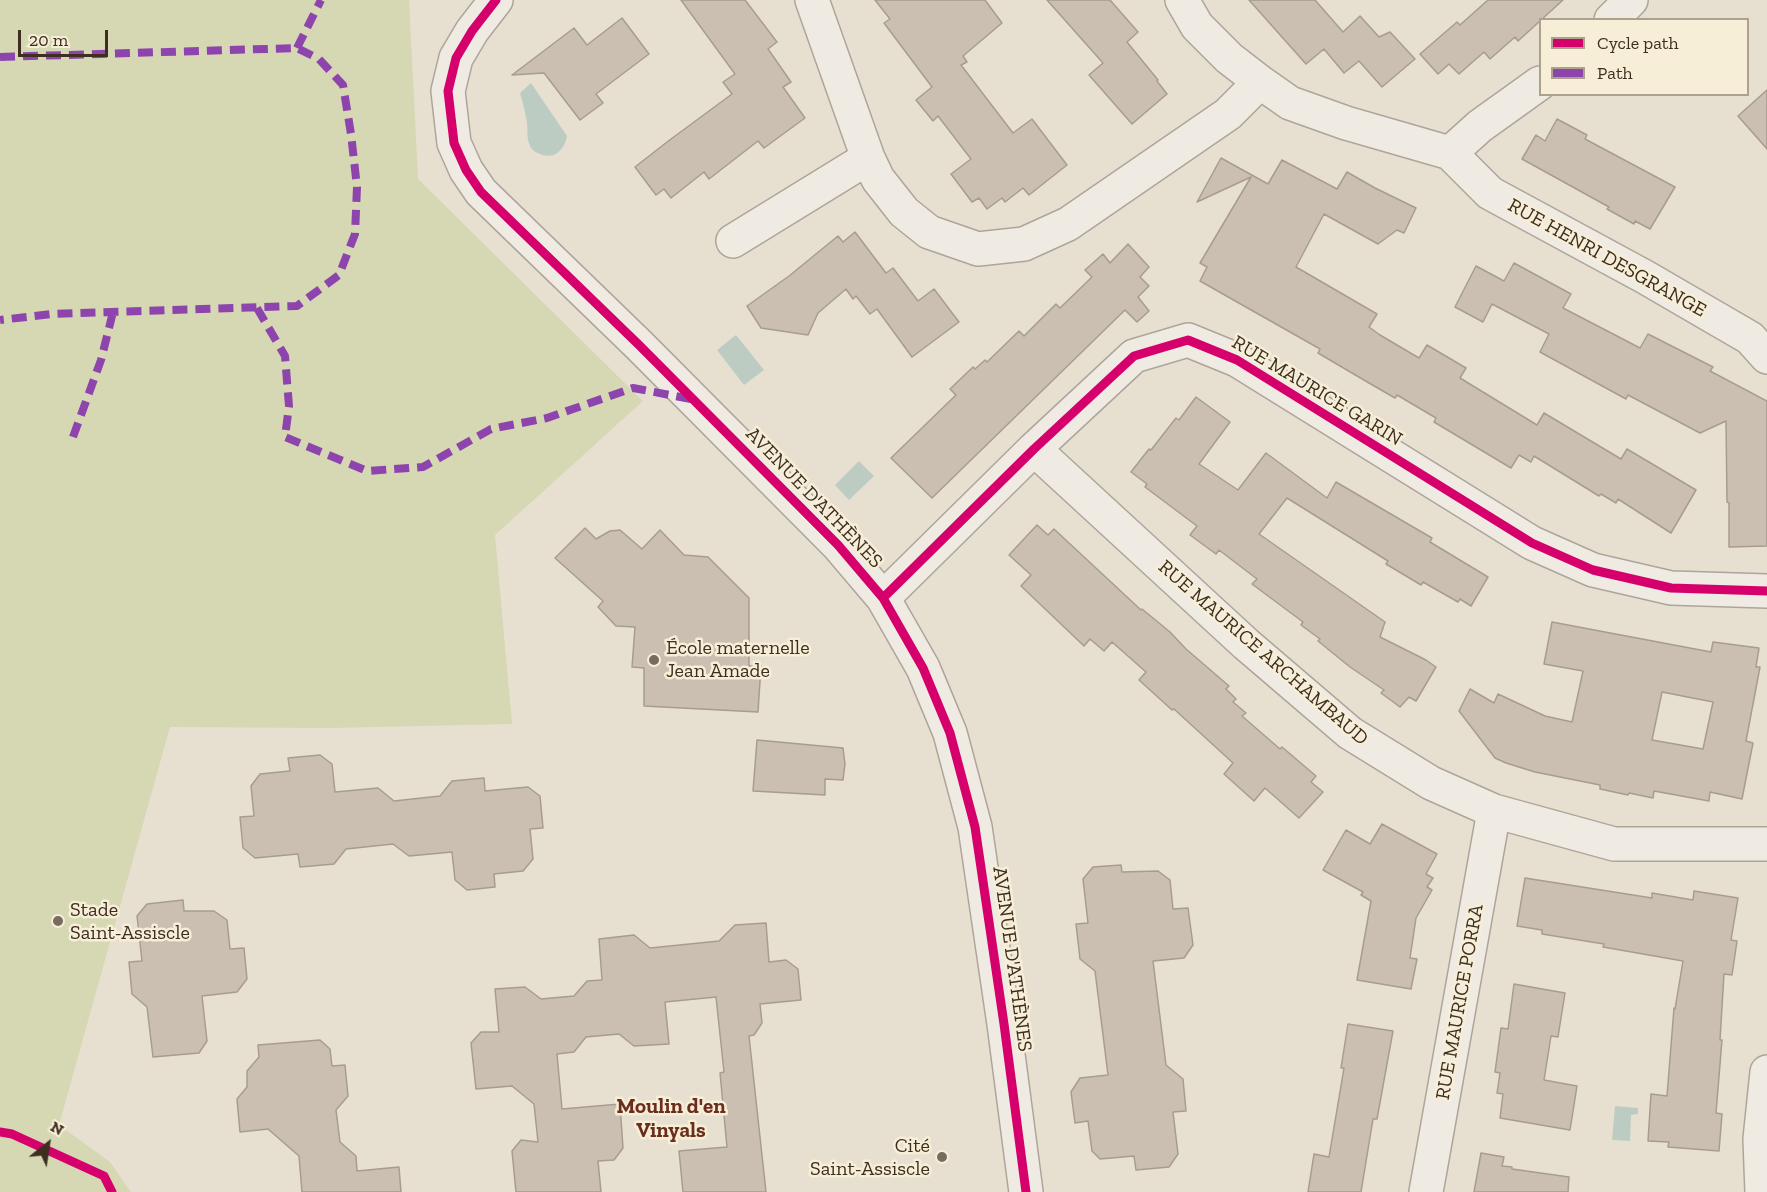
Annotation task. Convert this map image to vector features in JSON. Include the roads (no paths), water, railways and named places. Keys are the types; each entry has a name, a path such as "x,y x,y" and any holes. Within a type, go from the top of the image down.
{"street":[{"name":"AVENUE D'ATHÈNES","path":"496,0 472,31 456,58 448,91 454,143 466,170 481,192 639,345 838,545 883,598 923,668 950,733 975,827 1026,1192"},
{"path":"812,0 868,158 878,179 904,212 929,232 978,249 1024,244 1068,224 1228,114 1260,82"},
{"path":"1182,0 1197,26 1229,58 1290,103 1346,123 1450,153 1480,126 1539,84"},
{"path":"1613,18 1631,0"},
{"name":"RUE HENRI DESGRANGE","path":"1450,153 1490,193 1645,277 1750,338 1767,357"},
{"path":"734,240 868,158"},
{"name":"RUE MAURICE GARIN","path":"883,598 1034,449 1134,356 1188,340 1237,360 1532,543 1593,570 1671,588 1767,591"},
{"name":"RUE MAURICE ARCHAMBAUD","path":"1034,449 1246,644 1350,733 1431,783 1494,811 1614,844 1767,844"},
{"name":"RUE MAURICE PORRA","path":"1426,1192 1494,811"},
{"path":"1762,1192 1760,1139 1767,1072"}],"place":[{"name":"École maternelle Jean Amade","path":"654,660"},
{"name":"Stade Saint-Assiscle","path":"58,921"},
{"name":"Cité Saint-Assiscle","path":"942,1157"}],"district":[{"name":"Moulin d'en Vinyals","path":"671,1119"}]}
